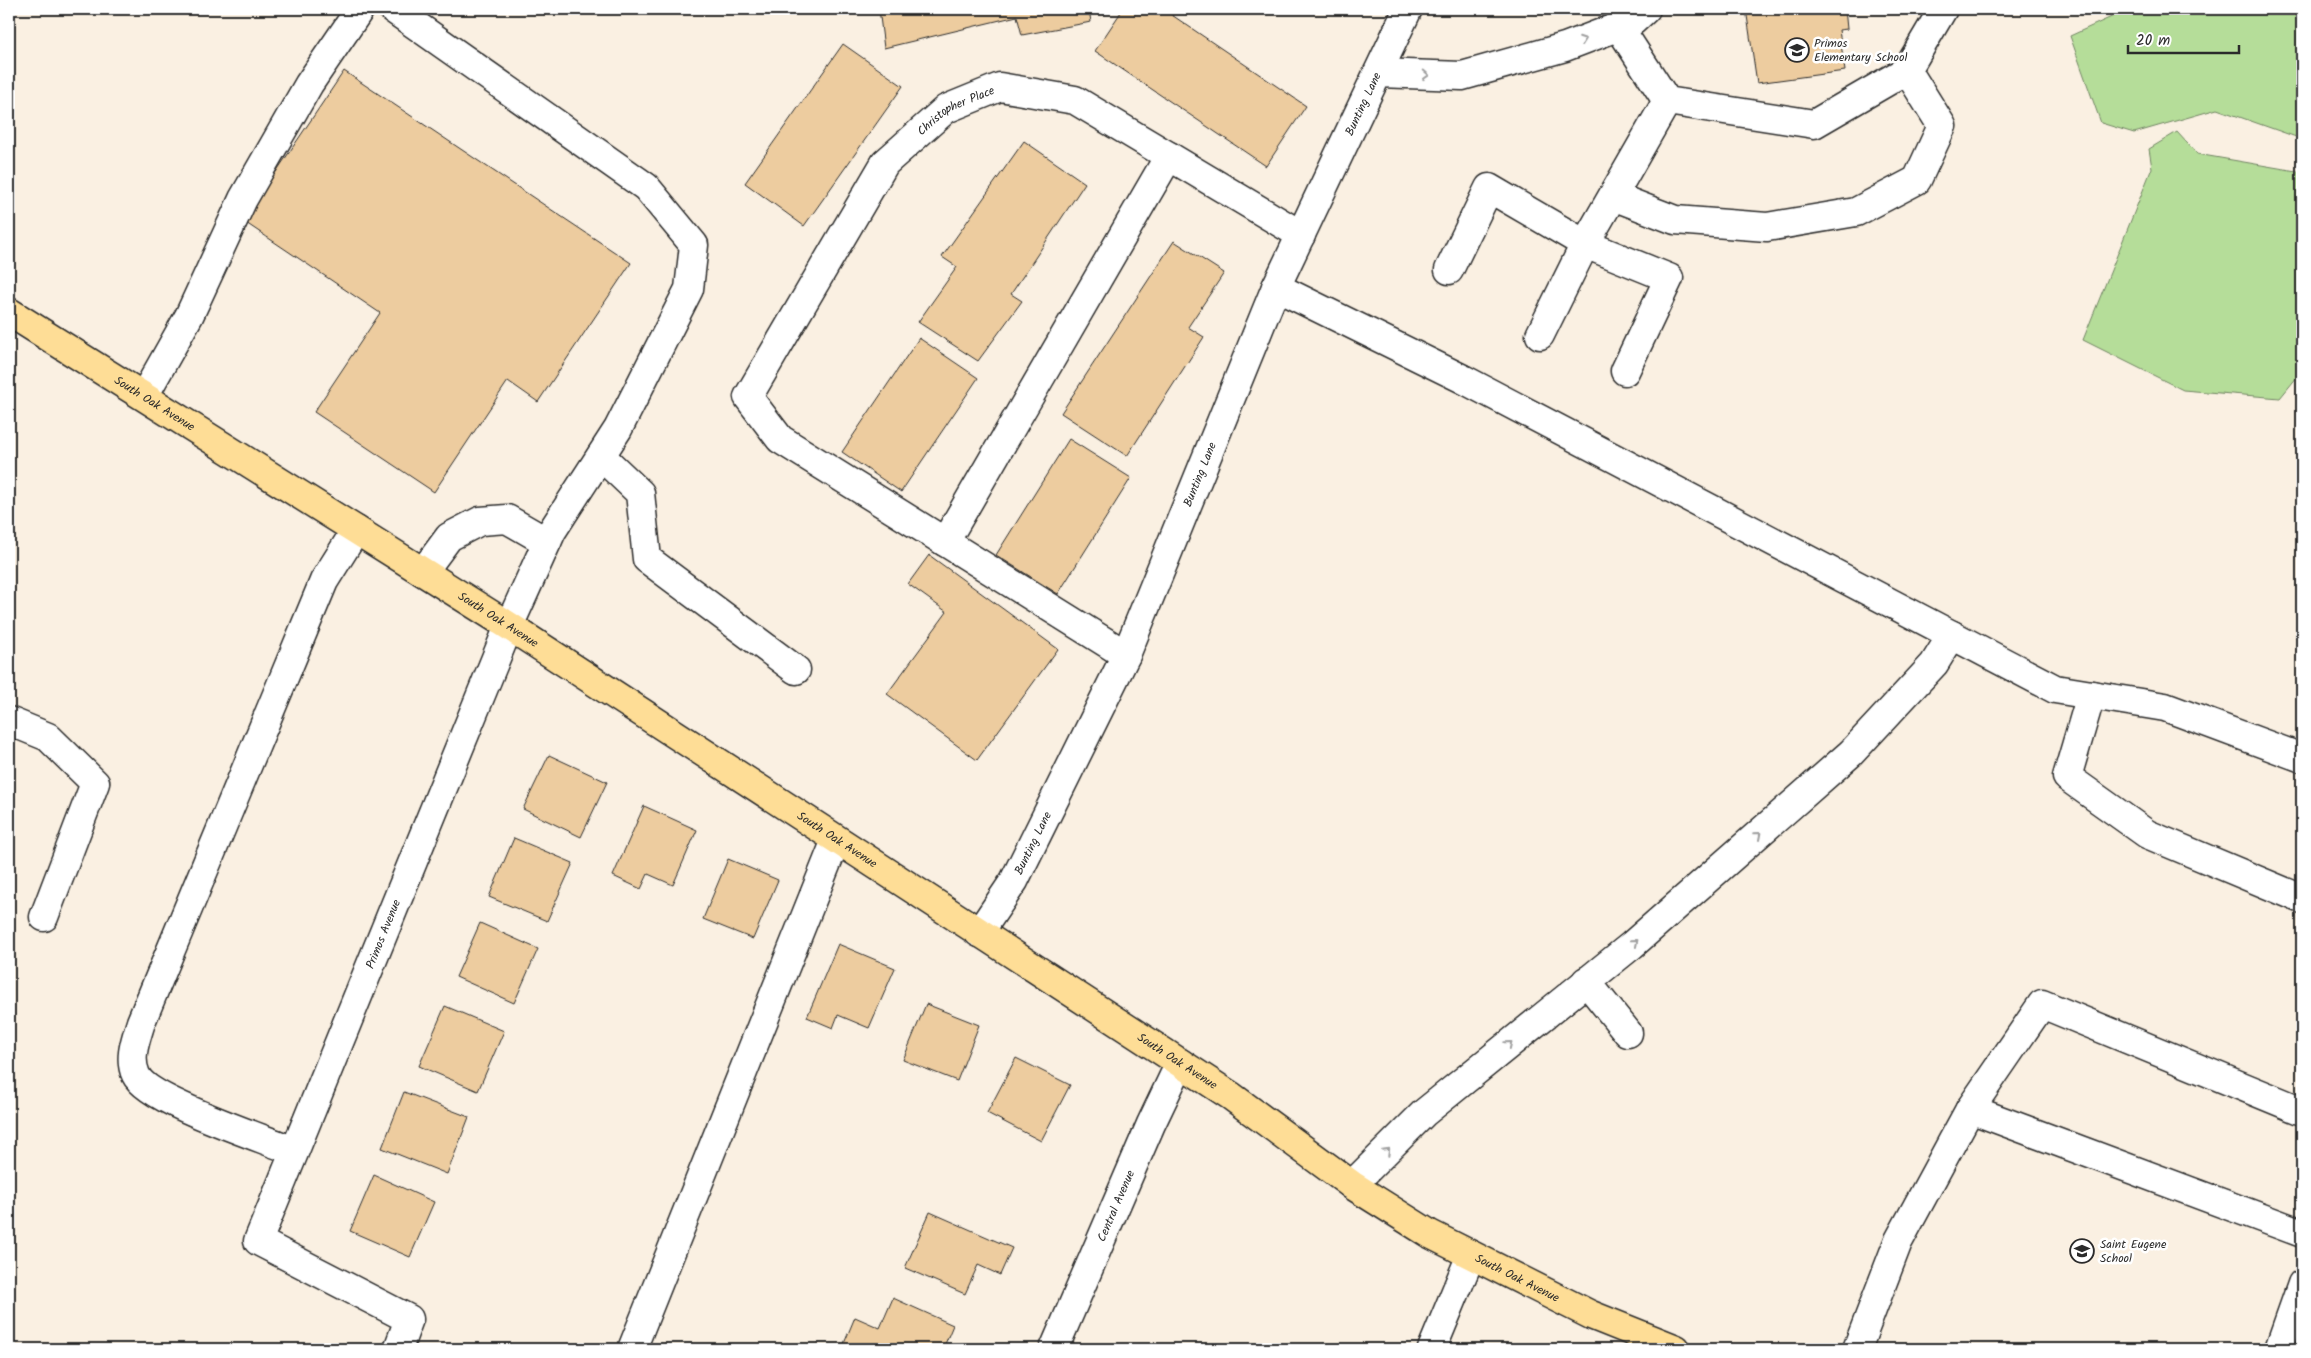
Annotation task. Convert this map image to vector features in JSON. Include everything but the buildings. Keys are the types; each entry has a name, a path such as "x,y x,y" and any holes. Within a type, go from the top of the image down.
{"main road":[{"name":"South Oak Avenue","path":"9,312 509,626 1231,1096 1352,1185 1430,1234 1591,1314 1676,1349"}],"street":[{"path":"144,396 189,316 243,199 309,84 360,9"},
{"name":"Primos Avenue","path":"393,9 646,188 694,245 689,289 618,429 552,531 509,626 258,1241 409,1319 398,1349"},
{"name":"Bunting Lane","path":"979,932 1014,881 1126,655 1276,286 1408,9"},
{"path":"1378,73 1462,76 1566,47 1633,21 1646,9"},
{"path":"1618,27 1667,102 1814,124 1907,70 1943,9"},
{"path":"1613,196 1675,220 1768,227 1856,212 1917,180 1942,126 1907,70"},
{"name":"Christopher Place","path":"944,542 780,439 748,397 885,163 946,109 1000,86 1075,100 1301,235"},
{"path":"1540,335 1585,244 1667,102"},
{"path":"1126,655 944,542 1169,156"},
{"path":"1449,270 1489,188 1585,244 1669,278 1625,372"},
{"path":"1276,286 1464,379 2055,689 2165,707 2302,758"},
{"path":"601,456 640,493 647,559 796,670"},
{"path":"423,572 450,537 480,521 507,519 547,542"},
{"path":"294,1151 164,1099 144,1085 137,1077 132,1058 141,1022 324,581 356,530"},
{"path":"1352,1185 1424,1113 1639,939 1851,753 1934,664 1952,635"},
{"path":"2091,695 2067,777 2147,834 2302,899"},
{"path":"9,721 48,737 95,783 44,917"},
{"path":"632,1349 836,840"},
{"path":"1586,982 1628,1034"},
{"path":"1857,1349 1898,1242 1970,1109 2042,1004 2302,1111"},
{"name":"Central Avenue","path":"1054,1349 1151,1124 1180,1064"},
{"path":"1970,1109 2302,1233"},
{"path":"1432,1349 1471,1255"},
{"path":"2280,1349 2302,1284"}],"green space":[{"path":"2129,9 2302,9 2302,134 2299,138 2217,109 2134,133 2101,123 2070,36"},
{"path":"2177,132 2197,154 2302,172 2302,371 2280,398 2183,390 2083,340 2152,168 2149,149"}],"place":[{"name":"Primos Elementary School","path":"1797,50"},
{"name":"Saint Eugene School","path":"2082,1251"}]}
